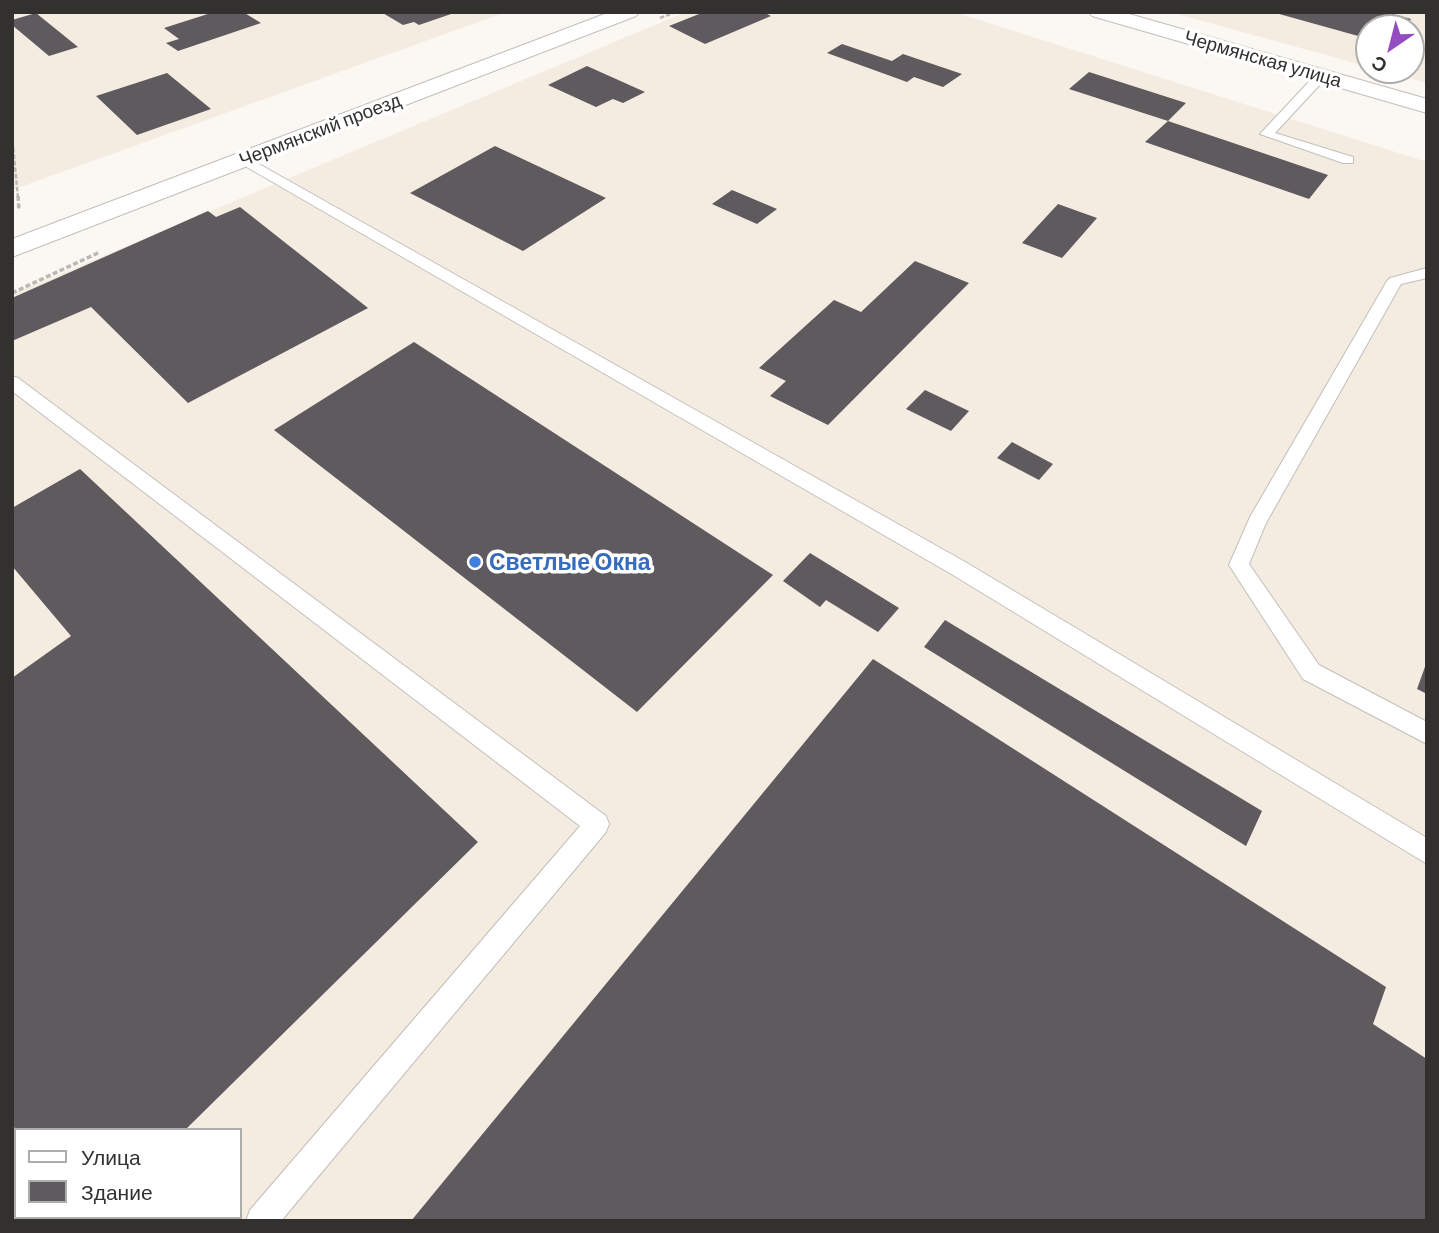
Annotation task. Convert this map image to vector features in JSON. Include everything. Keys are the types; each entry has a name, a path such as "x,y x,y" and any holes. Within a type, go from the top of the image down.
{"street":[{"name":"Чермянский проезд","path":"12,249 629,12"},
{"name":"Чермянская улица","path":"1099,12 1427,106"}],"lane":[{"path":"1322,75 1266,134 1348,160"},
{"path":"243,159 960,569 1427,852"},
{"path":"1427,273 1395,281 1257,522 1239,565 1311,672 1427,734"},
{"path":"14,384 597,824 261,1221"}],"path":[{"path":"12,135 19,210"}],"shaded area":[{"path":"12,12 506,12 12,190"},
{"path":"686,12 954,12 1427,162 1427,1221 12,1221 12,294"},
{"path":"1170,12 1427,12 1427,83 1425,14 1355,14 1355,63"}],"building":[{"path":"214,12 243,12 261,23 178,51 166,43 179,39 164,28"},
{"path":"381,12 454,13 419,25 414,22 403,25"},
{"path":"704,12 763,12 771,16 705,44 669,26"},
{"path":"1272,12 1393,14 1355,14 1355,35"},
{"path":"36,13 78,47 49,56 12,25 12,20"},
{"path":"842,44 892,61 903,54 962,74 943,87 914,77 907,82 827,53"},
{"path":"587,66 645,92 623,103 613,99 596,107 548,85"},
{"path":"1089,72 1186,103 1168,121 1069,89"},
{"path":"167,73 211,109 137,135 96,96"},
{"path":"1168,121 1328,175 1309,199 1145,142"},
{"path":"495,146 606,198 523,251 410,193"},
{"path":"732,190 777,209 757,224 712,204"},
{"path":"1058,204 1097,218 1062,258 1022,243"},
{"path":"240,207 368,308 188,403 91,307 12,341 12,298 208,211 216,217"},
{"path":"915,261 969,283 828,425 770,396 786,381 759,368 834,300 861,312"},
{"path":"414,342 773,575 637,712 274,430"},
{"path":"925,390 969,411 951,431 906,409"},
{"path":"1012,442 1053,464 1039,480 997,458"},
{"path":"80,469 478,842 187,1128 15,1128 12,1124 12,678 71,636 12,566 12,508"},
{"path":"810,553 899,608 878,632 826,600 820,607 783,581"},
{"path":"945,620 1262,811 1246,846 924,647"},
{"path":"873,659 1386,987 1373,1024 1427,1059 1427,1221 411,1221"},
{"path":"1427,664 1427,694 1417,689"}],"place":[{"name":"Светлые Окна","path":"475,562"}]}
